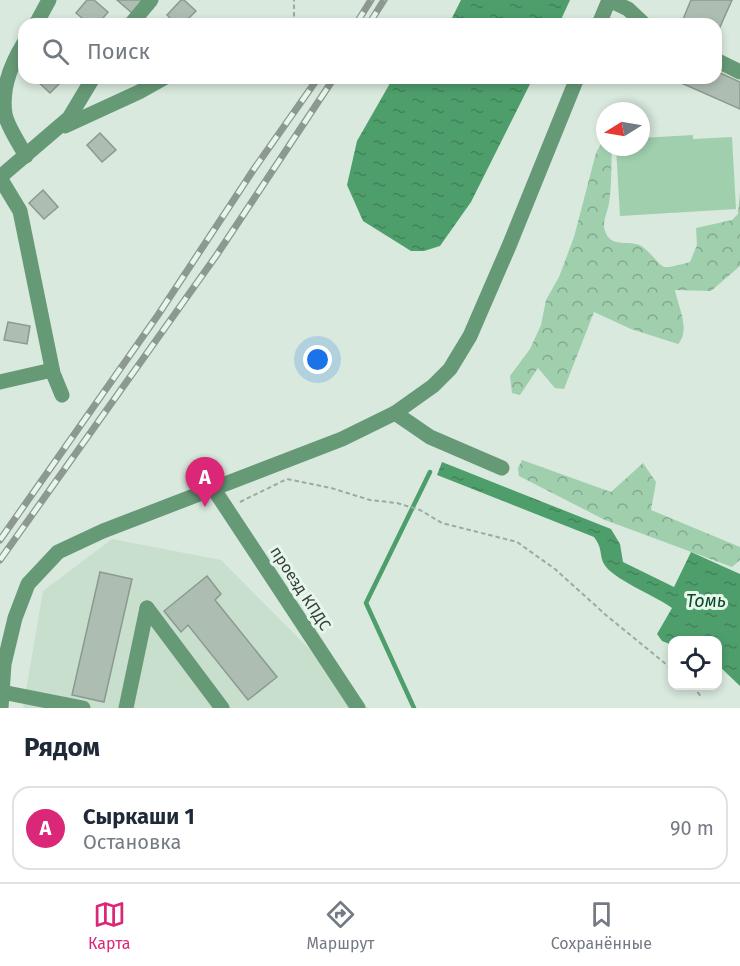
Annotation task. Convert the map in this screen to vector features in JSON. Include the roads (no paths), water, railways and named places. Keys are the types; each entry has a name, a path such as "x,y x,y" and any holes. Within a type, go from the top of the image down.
{"street":[{"path":"39,18 49,0"},
{"path":"136,18 151,0"},
{"path":"602,18 609,0 628,9 638,18"},
{"path":"18,53 5,83 5,116 26,156"},
{"path":"722,63 740,72"},
{"path":"62,394 52,370 20,212 0,178 69,118 89,84"},
{"path":"55,131 153,84"},
{"path":"1,701 4,664 15,618 28,584 58,552 103,531 342,439 395,412 433,386 450,369 470,336 575,84"},
{"path":"0,382 52,370"},
{"path":"395,412 430,437 502,468"},
{"name":"проезд КПДС","path":"213,488 358,708"},
{"path":"126,708 147,608 222,708"},
{"path":"1,701 30,708"},
{"path":"1,701 83,708"}],"water":[{"path":"461,0 570,0 562,18 452,18"},
{"path":"390,84 530,84 471,202 440,246 424,251 411,251 363,221 347,185 357,141"},
{"name":"Томь","path":"442,462 611,529 620,544 623,562 674,587 691,552 740,574 740,686 722,669 722,636 668,636 668,643 662,641 657,634 672,608 609,570 604,564 599,545 594,537 437,475"}],"waterway":[{"path":"414,708 366,603 430,472"}],"railway":[{"path":"360,18 371,0"},
{"path":"373,18 384,0"},
{"path":"0,540 158,315 254,169 314,84"},
{"path":"0,560 216,256 330,84"}],"place":[{"name":"Сыркаши 1","path":"205,507"}]}
